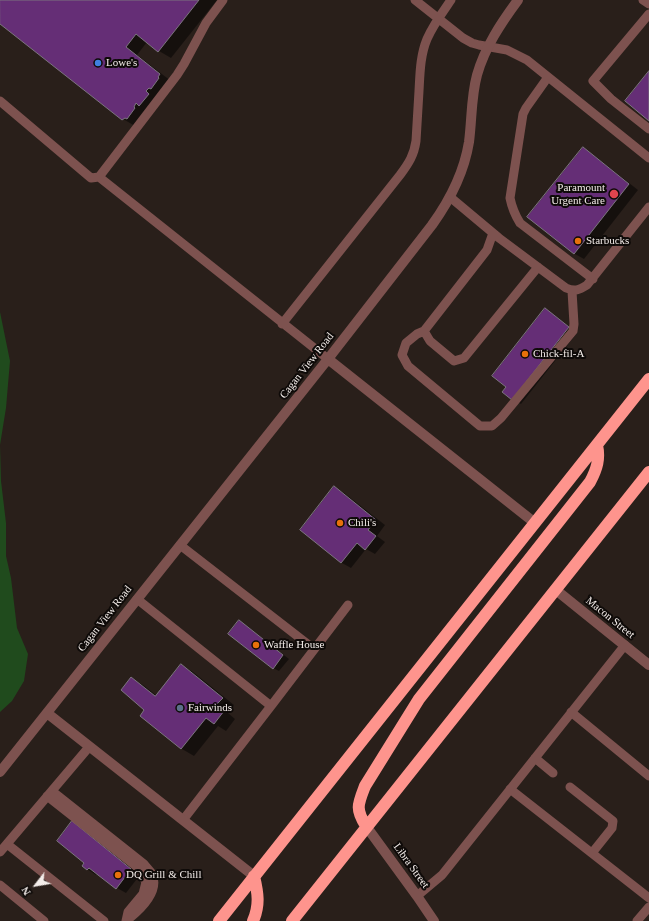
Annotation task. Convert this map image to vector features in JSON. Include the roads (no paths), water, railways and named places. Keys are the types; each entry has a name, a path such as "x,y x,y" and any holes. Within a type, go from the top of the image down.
{"highway":[{"path":"218,921 649,379"},
{"path":"366,826 360,816 358,808 365,786 419,699 590,482 596,471 598,463 597,445"},
{"path":"292,921 366,826 649,472"},
{"path":"254,876 258,902 257,914 254,921"}],"street":[{"name":"Cagan View Road","path":"0,772 328,359 442,211 450,197 462,169 466,155 469,141 474,90 477,75 487,47 502,22 518,0"},
{"path":"328,359 535,524"},
{"name":"Macon Street","path":"556,590 649,664"},
{"path":"47,713 254,876"},
{"name":"Libra Street","path":"366,826 434,921"}],"lane":[{"path":"0,101 91,178 98,177 177,75 206,23 223,0"},
{"path":"415,0 463,38 472,43 507,50 518,54 527,60 649,158"},
{"path":"282,324 411,159 416,140 420,68 426,40 437,18 451,0"},
{"path":"643,0 649,4"},
{"path":"649,14 593,81 611,98 649,128"},
{"path":"548,77 530,101 523,114 510,198 512,207 515,216 520,223 593,279"},
{"path":"98,177 328,359"},
{"path":"450,197 493,233 572,291 580,290 593,279 649,207"},
{"path":"493,233 487,250 424,331 417,334 406,343 402,354 408,366 480,426 492,426 501,418 573,331 572,291"},
{"path":"424,331 430,341 454,361 464,358 538,267"},
{"path":"180,545 314,649"},
{"path":"137,599 271,706"},
{"path":"183,820 348,605"},
{"path":"417,896 442,875 625,645"},
{"path":"571,712 649,776"},
{"path":"0,852 89,746"},
{"path":"535,758 553,773"},
{"path":"570,787 613,821 612,828 592,853"},
{"path":"510,789 649,898"},
{"path":"50,794 137,867 146,882 143,894 128,912 126,921"},
{"path":"7,844 104,921"},
{"path":"0,885 44,921"},
{"path":"637,921 649,907"}],"place":[{"name":"Lowe's","path":"98,63"},
{"name":"Paramount Urgent Care","path":"614,194"},
{"name":"Starbucks","path":"578,241"},
{"name":"Chick-fil-A","path":"525,354"},
{"name":"Chili's","path":"340,523"},
{"name":"Waffle House","path":"256,645"},
{"name":"Fairwinds","path":"180,708"},
{"name":"DQ Grill & Chill","path":"118,875"}]}
